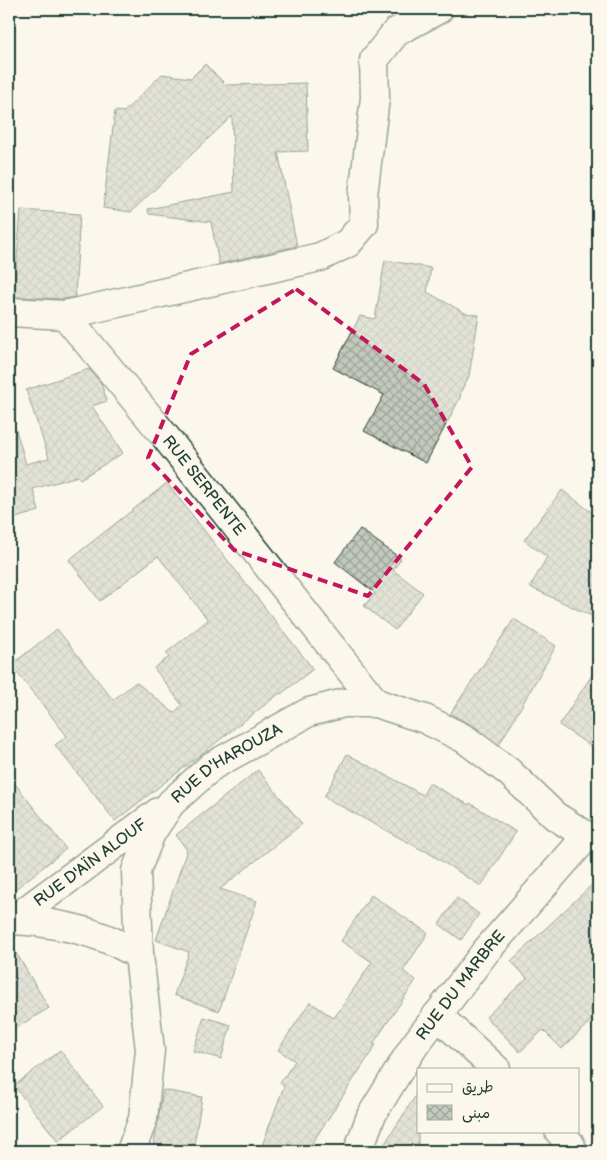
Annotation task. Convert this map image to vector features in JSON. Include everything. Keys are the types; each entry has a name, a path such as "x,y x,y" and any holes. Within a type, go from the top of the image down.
{"street":[{"path":"9,312 66,315 320,257 348,243 364,224 363,196 375,98 374,60 396,32 439,9"},
{"name":"RUE SERPENTE","path":"66,315 164,435 376,703"},
{"name":"RUE D'HAROUZA","path":"131,1151 143,1119 150,1050 139,955 136,871 151,833 172,803 212,766 309,712 344,703 376,703 425,719 464,739 509,772 555,816 592,837"},
{"name":"RUE D'AÏN ALOUF","path":"11,921 172,803"},
{"name":"RUE DU MARBRE","path":"358,1151 371,1116 414,1046 437,1015 486,952 592,837"},
{"path":"11,921 43,922 74,928 110,940 139,955"},
{"path":"437,1015 495,1068"},
{"path":"559,1132 570,1144 573,1151"}],"highlighted area":[{"path":"296,289 424,384 472,467 368,596 234,550 148,458 191,354"}],"building":[{"path":"205,64 226,85 306,83 308,151 278,152 297,246 219,264 211,222 149,214 148,209 234,192 232,116 131,212 103,208 115,111 124,112 162,74 191,78"},
{"path":"21,210 80,214 75,297 64,299 14,296"},
{"path":"385,260 431,268 427,292 465,313 479,315 469,376 461,391 460,398 426,463 364,431 384,395 333,368 360,316 375,319"},
{"path":"89,369 101,383 107,401 92,406 123,453 80,479 78,476 33,489 39,511 9,520 9,431 16,430 26,464 49,458 26,390"},
{"path":"167,483 313,669 115,821 55,745 67,736 11,665 57,629 113,700 136,682 174,713 182,705 154,668 169,657 166,653 208,620 158,556 100,601 69,560"},
{"path":"562,490 598,517 598,619 530,587 547,557 524,540"},
{"path":"360,529 401,559 393,570 423,593 395,630 364,606 375,593 335,562"},
{"path":"514,619 556,646 499,745 474,726 450,714"},
{"path":"598,666 598,751 559,725"},
{"path":"347,754 423,795 429,783 469,805 470,803 516,832 481,886 424,850 324,797"},
{"path":"258,770 302,824 220,889 257,901 219,1011 174,995 189,952 156,940 187,850 176,835"},
{"path":"9,776 66,849 9,894"},
{"path":"598,879 598,1014 562,1049 543,1030 520,1052 486,1017 527,978 511,961"},
{"path":"371,895 428,933 403,971 416,980 373,1044 376,1045 307,1151 260,1151 284,1086 280,1083 295,1061 278,1050 310,1002 334,1018 372,962 341,941"},
{"path":"457,898 479,914 461,940 439,924"},
{"path":"9,941 49,1008 9,1032"},
{"path":"204,1017 231,1025 221,1059 193,1051"},
{"path":"60,1050 103,1106 58,1141 14,1086"},
{"path":"163,1090 202,1097 193,1151 153,1151"},
{"path":"417,1094 418,1151 380,1151"}]}
